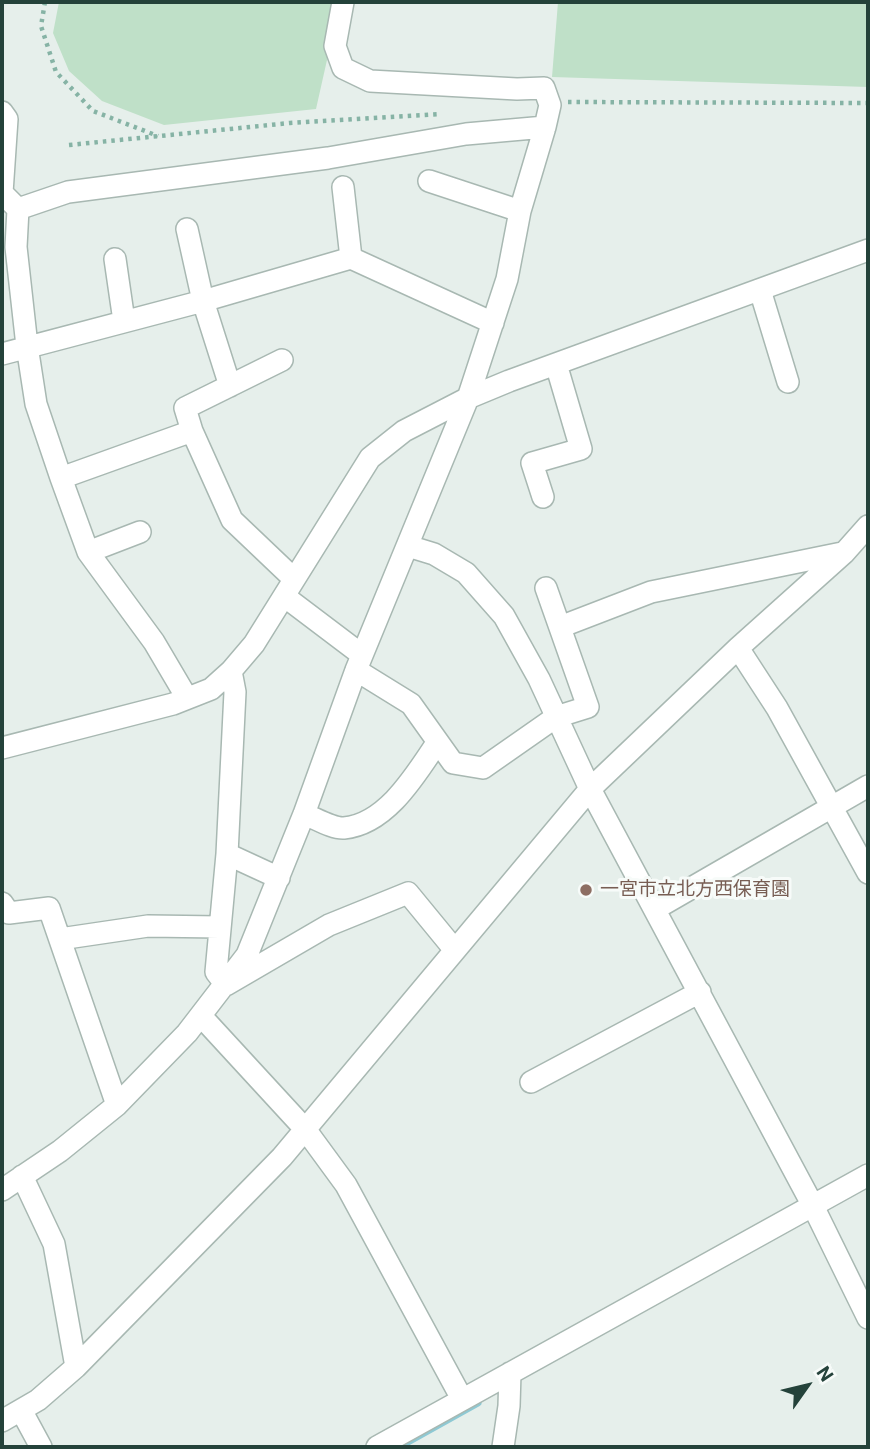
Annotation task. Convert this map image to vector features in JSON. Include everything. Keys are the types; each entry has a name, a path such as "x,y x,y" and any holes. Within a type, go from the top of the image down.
{"street":[{"path":"2,1191 60,1152 117,1105 201,1016 247,955 279,878 359,663 468,398 507,279 520,211 550,106 544,88 517,89 370,80 343,68 335,46 343,2"},
{"path":"2,112 7,119 2,193 18,209 16,247 36,404 88,552 155,642 187,698"},
{"path":"18,209 68,192 327,158 466,134 545,127"},
{"path":"429,181 520,211"},
{"path":"344,187 351,258"},
{"path":"187,229 203,301 230,386"},
{"path":"2,748 173,704 211,689 254,644 370,458 404,431 468,398 868,250"},
{"path":"2,354 203,301 351,258 493,323"},
{"path":"115,259 124,321"},
{"path":"760,290 788,382"},
{"path":"282,360 185,408 192,431 232,520 289,588 359,663 411,705 453,763 483,768 556,718 588,706 546,588"},
{"path":"543,497 532,463 581,449 556,364"},
{"path":"61,478 192,431"},
{"path":"2,1421 38,1400 76,1367 273,1167 590,789 738,648 845,553 868,526"},
{"path":"88,552 140,531"},
{"path":"408,546 433,554 466,573 504,616 539,679 590,789 812,1204 868,1318"},
{"path":"560,627 651,592 845,553"},
{"path":"738,648 777,708 868,873"},
{"path":"226,985 216,972 227,855 235,692 231,671"},
{"path":"303,814 343,828 371,819 403,793 437,743"},
{"path":"655,909 868,786"},
{"path":"227,855 279,878"},
{"path":"226,985 329,925 408,893 454,949"},
{"path":"2,902 9,913 49,908 117,1105"},
{"path":"60,939 148,926 220,927"},
{"path":"531,1082 700,992"},
{"path":"201,1016 305,1129 346,1185 462,1399"},
{"path":"377,1447 868,1175"},
{"path":"23,1177 54,1244 76,1367"},
{"path":"503,1447 509,1406 510,1373"},
{"path":"21,1410 41,1447"}],"path":[{"path":"45,2 41,26 56,72 93,111 159,136 69,145"}],"green space":[{"path":"59,2 340,2 316,109 164,125 102,101 69,71 53,33"},
{"path":"558,2 868,2 868,87 552,77"}],"waterway":[{"path":"399,1447 478,1403"}],"place":[{"name":"一宮市立北方西保育園","path":"586,890"}]}
